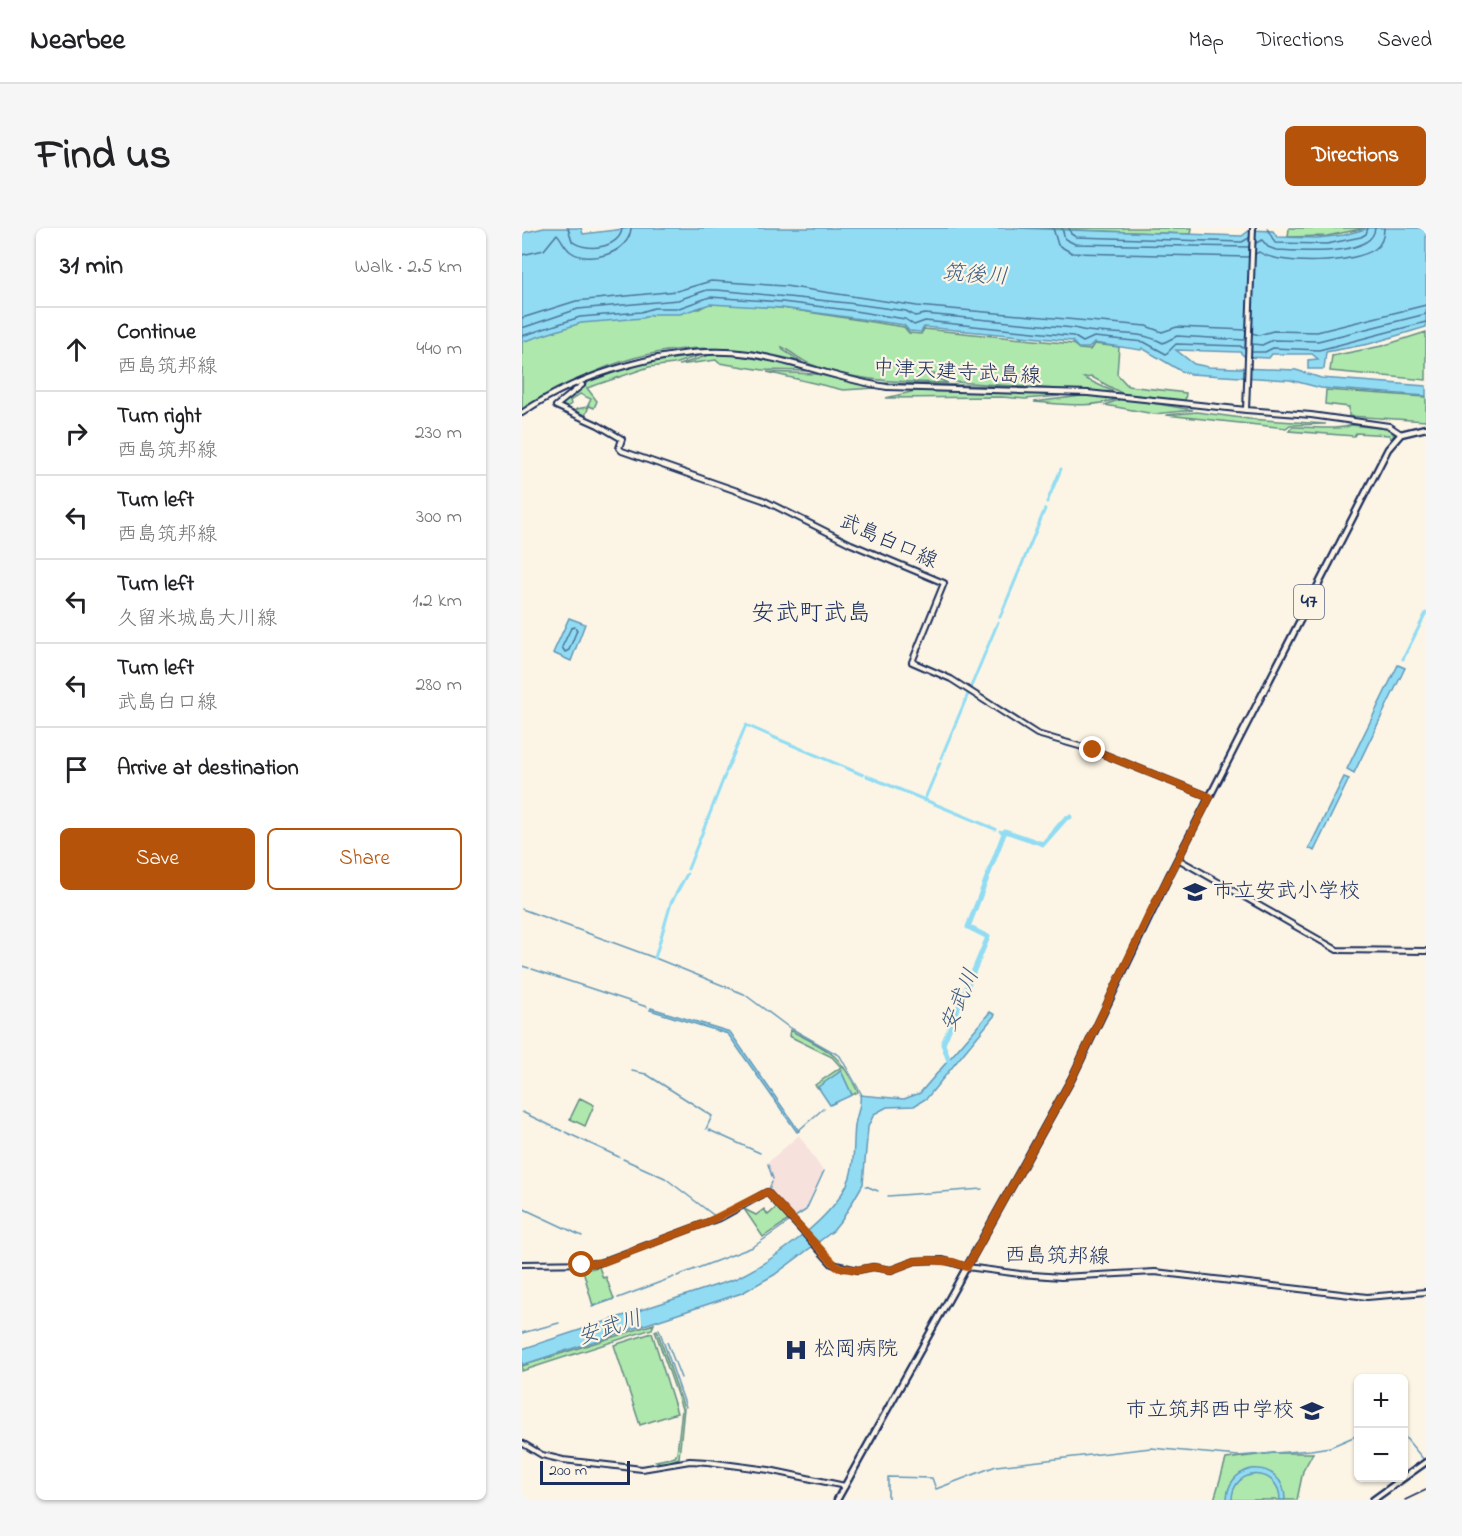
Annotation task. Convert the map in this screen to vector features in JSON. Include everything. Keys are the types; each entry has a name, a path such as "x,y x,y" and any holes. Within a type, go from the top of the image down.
{"main road":[{"path":"1246,409 1253,228"},
{"name":"中津天建寺武島線","path":"522,413 553,394 636,363 665,357 726,352 774,360 855,382 887,387 1088,393 1311,415 1389,426 1401,434"},
{"name":"武島白口線","path":"587,381 556,406 598,425 622,440 619,448 622,451 763,500 851,544 944,583 912,662 951,679 1037,734 1093,750 1210,797"},
{"path":"1401,434 1426,428"},
{"name":"47","path":"837,1500 1072,1078 1178,859 1383,459 1401,434"},
{"path":"1178,859 1337,950 1426,951"},
{"name":"西島筑邦線","path":"522,1264 599,1263 722,1217 767,1192 835,1266 858,1270 873,1267 891,1270 915,1261 930,1260 953,1262 967,1267 1061,1276 1155,1272 1367,1297 1426,1292"},
{"path":"522,1443 542,1455 563,1460 642,1469 690,1461 708,1462 770,1470 845,1486"},
{"path":"1373,1500 1426,1462"}],"shaded area":[{"path":"799,1135 823,1171 805,1210 794,1218 769,1189 772,1181 767,1163"}],"green space":[{"path":"1014,228 1192,228 1191,234"},
{"path":"1289,228 1366,228 1327,236 1288,237"},
{"path":"710,303 782,308 904,327 909,333 921,334 924,329 1073,344 1079,349 1090,350 1094,344 1119,347 1117,374 1128,386 1186,393 1185,401 1123,394 1092,377 1084,378 1116,393 955,382 920,369 916,369 948,383 861,378 810,364 782,347 802,362 739,350 709,348 680,349 650,354 592,373 522,410 522,340 581,319 658,308 699,309"},
{"path":"1426,332 1426,380 1330,371 1332,356 1382,346"},
{"path":"726,349 760,353 786,360 743,352 687,352 644,360 582,380 616,366 652,356 689,351"},
{"path":"728,354 776,362 808,371 763,370 719,363 716,360 679,365 709,355"},
{"path":"701,355 674,364 649,367 587,388 597,401 594,408 589,406 585,416 575,413 577,409 587,407 591,399 580,394 570,401 571,404 567,407 561,406 562,402 590,381 638,364"},
{"path":"767,372 816,374 876,388 843,390"},
{"path":"858,379 883,383 1003,386 1075,392 883,384"},
{"path":"919,390 984,390 1060,396 1025,399 1002,397 886,398"},
{"path":"1326,390 1426,397 1426,421 1349,416 1349,407 1325,404"},
{"path":"1089,395 1119,398 1088,405 1034,402"},
{"path":"1123,398 1193,410 1154,414 1105,405"},
{"path":"1197,412 1249,419 1326,424 1290,425 1286,428 1166,415"},
{"path":"1351,425 1390,429 1394,435 1391,440 1389,435 1356,433 1354,436 1289,431 1292,427 1331,428"},
{"path":"790,1030 838,1059 858,1092 852,1095 841,1071 818,1088 815,1085 841,1067 832,1057 789,1036"},
{"path":"580,1098 594,1105 585,1126 570,1119"},
{"path":"779,1205 790,1219 763,1237 744,1209 756,1215 764,1209 768,1215"},
{"path":"599,1267 603,1278 606,1277 614,1299 593,1306 583,1270"},
{"path":"654,1324 652,1329 522,1371 522,1366"},
{"path":"657,1330 684,1408 679,1458 664,1464 656,1461 675,1457 677,1453 682,1409 655,1331"},
{"path":"652,1333 677,1413 640,1425 614,1345"},
{"path":"1273,1453 1313,1453 1303,1471 1297,1500 1214,1500 1226,1459"}],"water":[{"name":"筑後川","path":"544,228 581,228 583,234 632,228 1014,228 1242,236 1250,230 1273,231 1277,237 1317,238 1344,235 1369,228 1426,228 1426,327 1369,344 1326,352 1324,369 1308,369 1308,360 1318,359 1312,354 1272,354 1269,358 1245,357 1240,352 1176,350 1194,364 1209,367 1296,370 1321,378 1426,386 1426,396 1321,388 1290,380 1190,374 1142,348 1141,350 1094,343 1089,348 1078,348 1072,341 924,327 921,332 909,331 904,325 782,308 710,304 680,314 654,314 643,318 581,323 522,342 522,233"},
{"path":"569,618 585,624 571,661 553,653"},
{"path":"1398,665 1405,668 1354,773 1347,769"},
{"path":"1344,777 1349,779 1314,851 1309,848"},
{"path":"651,1008 730,1032 799,1131 797,1132 728,1034 650,1010"},
{"path":"990,1012 995,1015 927,1098 914,1106 887,1107 874,1114 868,1127 863,1184 833,1231 774,1275 742,1293 522,1365 522,1349 735,1279 767,1261 802,1236 832,1207 850,1177 860,1095 904,1099 920,1093"},
{"path":"841,1071 852,1095 830,1105 818,1087"},
{"path":"1251,1469 1265,1470 1276,1476 1282,1486 1285,1500 1280,1500 1278,1489 1272,1481 1256,1474 1240,1481 1234,1489 1232,1500 1227,1500 1233,1480 1241,1473"}],"waterway":[{"path":"1047,502 1061,469"},
{"path":"1000,617 1045,509"},
{"path":"1403,659 1426,613"},
{"path":"970,689 998,622"},
{"path":"941,758 968,694"},
{"path":"726,772 746,725 771,736"},
{"path":"773,737 863,775"},
{"path":"924,801 940,763"},
{"path":"688,869 725,775"},
{"path":"867,776 995,829"},
{"name":"安武川","path":"950,1064 943,1044 988,937 968,927 1005,831 1043,844 1066,818 1070,817"},
{"name":"安武川","path":"1000,831 1004,833"},
{"path":"655,958 671,903 687,874"},
{"path":"522,909 744,994 787,1026 840,1056 862,1095"},
{"path":"522,966 529,968"},
{"path":"532,969 647,1007"},
{"path":"632,1071 646,1074 712,1116 706,1129"},
{"path":"799,1130 824,1108"},
{"path":"522,1112 562,1131"},
{"path":"709,1130 760,1153"},
{"path":"565,1132 619,1157"},
{"path":"623,1159 665,1178 716,1217"},
{"path":"768,1164 773,1179"},
{"path":"795,1217 806,1210 824,1171"},
{"path":"772,1182 769,1189 774,1195"},
{"path":"866,1186 878,1191"},
{"path":"888,1196 982,1189"},
{"path":"522,1208 582,1236"},
{"path":"677,1276 753,1247 790,1221"},
{"path":"618,1298 674,1277"},
{"path":"592,1307 614,1299"},
{"path":"522,1333 559,1323"},
{"path":"659,1329 686,1407"},
{"path":"667,1342 681,1378"},
{"path":"888,1500 888,1477 932,1478 936,1489 996,1466 1151,1448 1238,1456 1330,1447 1354,1437"},
{"path":"1408,1441 1424,1460"}],"railway":[{"path":"1405,1500 1426,1490"}],"place":[{"name":"市立安武小学校","path":"1195,892"},
{"name":"松岡病院","path":"796,1350"},
{"name":"市立筑邦西中学校","path":"1312,1411"}],"district":[{"name":"安武町武島","path":"811,614"}],"route":[{"path":"582,1265 603,1262 722,1217 767,1192 837,1267 858,1270 873,1267 891,1270 915,1261 930,1260 944,1260 967,1267 1072,1078 1150,913 1210,797 1093,750"}]}
